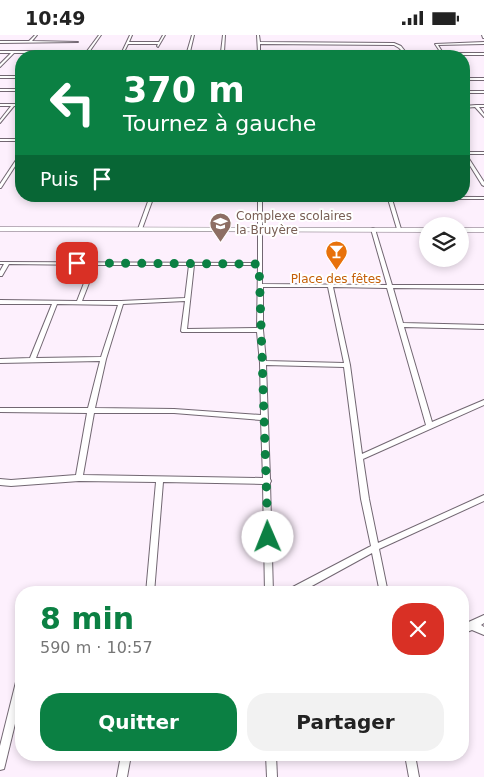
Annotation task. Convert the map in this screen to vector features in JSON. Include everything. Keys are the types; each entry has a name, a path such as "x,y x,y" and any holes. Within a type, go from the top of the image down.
{"street":[{"path":"30,42 36,35"},
{"path":"90,50 100,35"},
{"path":"124,50 132,35"},
{"path":"157,50 164,35"},
{"path":"189,50 193,35"},
{"path":"222,50 224,35"},
{"path":"258,35 259,50"},
{"path":"0,42 77,42"},
{"path":"56,50 62,42"},
{"path":"128,43 159,43"},
{"path":"258,43 397,45 402,50"},
{"path":"315,43 316,50"},
{"path":"440,50 436,44 484,43"},
{"path":"0,52 13,52"},
{"path":"0,66 13,52"},
{"path":"482,54 484,59"},
{"path":"0,77 15,77"},
{"path":"470,79 484,79"},
{"path":"0,89 15,90"},
{"path":"470,91 484,92"},
{"path":"0,105 13,105"},
{"path":"0,122 13,105"},
{"path":"470,106 484,106"},
{"path":"476,106 484,115"},
{"path":"0,140 15,141"},
{"path":"470,154 484,153"},
{"path":"470,163 484,185"},
{"path":"0,187 15,166"},
{"path":"470,198 484,198"},
{"path":"140,229 150,202"},
{"path":"260,202 260,330 263,363 269,586"},
{"path":"391,202 399,229"},
{"path":"0,229 419,230"},
{"path":"373,229 430,426"},
{"path":"469,230 484,230"},
{"path":"0,263 259,264"},
{"path":"0,275 7,263"},
{"path":"79,303 94,263"},
{"path":"192,264 184,331 260,330"},
{"path":"260,285 484,287"},
{"path":"330,285 347,365 359,458 382,586"},
{"path":"0,302 121,303 188,299"},
{"path":"32,360 54,303"},
{"path":"79,478 91,410 103,359 121,303"},
{"path":"401,325 484,327"},
{"path":"0,361 103,359"},
{"path":"263,363 347,365"},
{"path":"359,458 484,402"},
{"path":"0,410 174,411 264,418"},
{"path":"0,482 11,483 79,478 267,481"},
{"path":"151,586 160,480"},
{"path":"303,586 374,548 484,498"},
{"path":"469,627 484,619"},
{"path":"473,626 484,631"},
{"path":"0,765 15,706"},
{"path":"122,777 125,761"},
{"path":"271,761 272,777"},
{"path":"411,761 414,777"}],"place":[{"name":"Complexe scolaires la Bruyère","path":"220,242"},
{"name":"Place des fêtes","path":"336,271"}],"route":[{"path":"77,263 259,264 268,537"}]}
